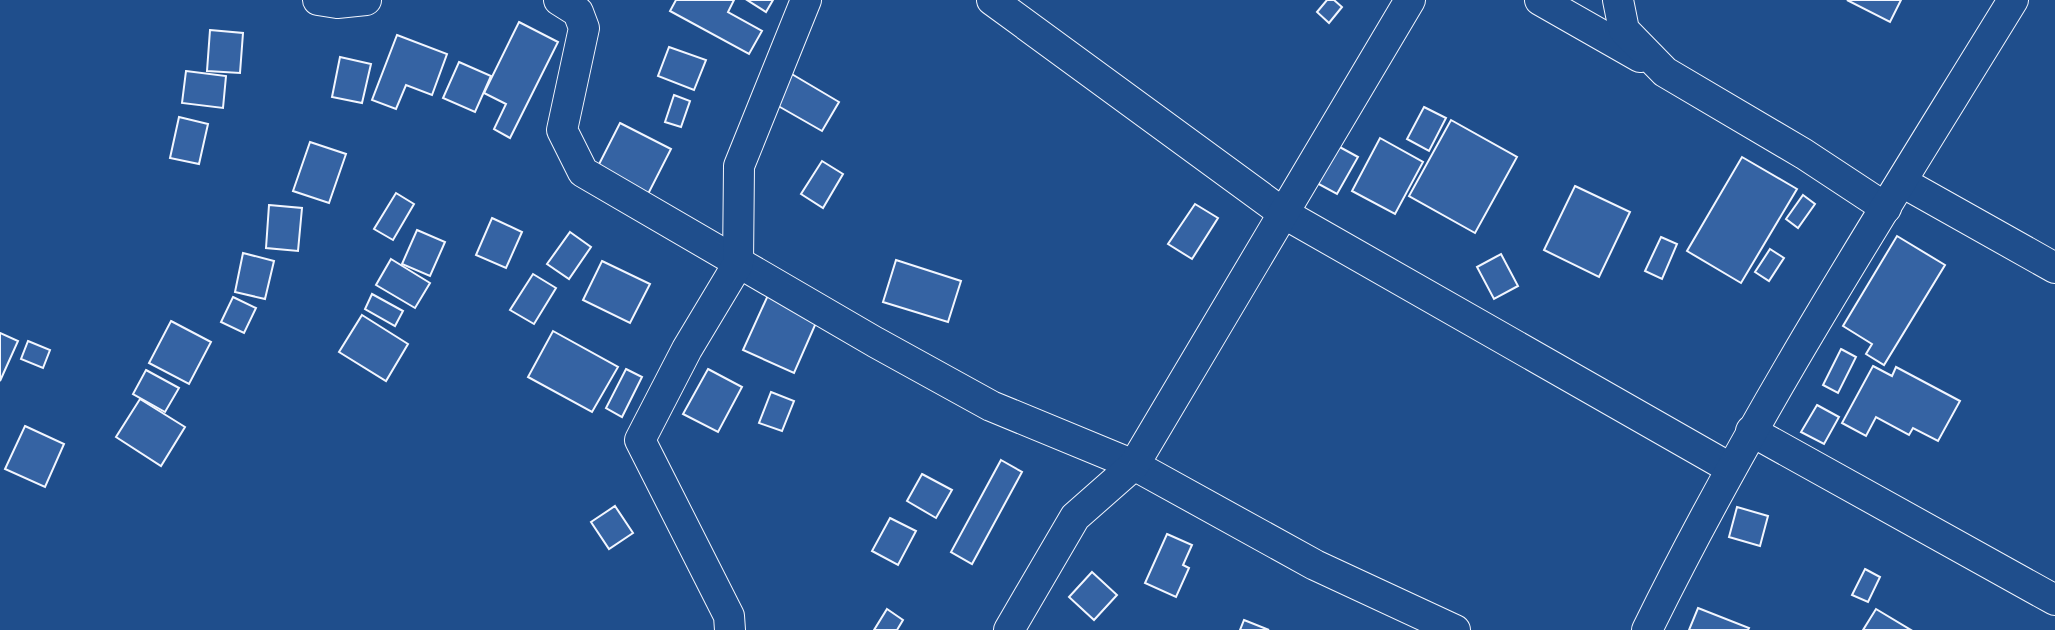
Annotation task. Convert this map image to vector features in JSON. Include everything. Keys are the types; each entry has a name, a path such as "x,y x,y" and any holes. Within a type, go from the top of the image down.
{"street":[{"path":"318,0 337,3 366,0"},
{"path":"559,0 578,12 584,28 562,131 583,172 738,264 991,406 1134,466 1315,565 1455,630"},
{"path":"730,630 729,616 640,440 687,349 738,264 739,166 806,0"},
{"path":"992,0 1283,213 1730,468"},
{"path":"1009,630 1075,517 1134,466 1410,0"},
{"path":"1539,0 1771,134 1886,208"},
{"path":"1618,0 1624,30 1665,72"},
{"path":"1647,630 1751,431 2013,0"},
{"path":"1902,182 2055,268"},
{"path":"1751,431 2055,600"}],"building":[{"path":"676,0 734,0 728,12 762,31 749,54 670,11"},
{"path":"747,0 773,0 766,12"},
{"path":"1327,0 1334,0 1342,7 1329,23 1317,12"},
{"path":"1847,0 1901,0 1890,22"},
{"path":"519,22 558,42 510,138 494,129 506,104 484,93"},
{"path":"210,30 243,33 240,73 207,71"},
{"path":"397,35 447,54 432,95 406,85 396,109 372,100"},
{"path":"669,47 706,60 694,90 658,76"},
{"path":"340,57 371,64 362,103 332,97"},
{"path":"459,62 491,76 475,112 443,98"},
{"path":"186,71 226,76 223,108 182,103"},
{"path":"790,73 839,102 822,131 773,103"},
{"path":"674,95 690,101 681,127 665,122"},
{"path":"1424,107 1446,118 1429,151 1407,139"},
{"path":"179,117 208,124 199,164 170,158"},
{"path":"1451,120 1517,157 1475,233 1409,196"},
{"path":"620,123 671,149 645,200 594,174"},
{"path":"1380,138 1423,162 1395,214 1352,191"},
{"path":"310,142 346,154 329,203 293,191"},
{"path":"1336,145 1358,157 1337,194 1315,182"},
{"path":"1742,157 1797,189 1741,283 1687,251"},
{"path":"822,161 843,174 823,208 801,194"},
{"path":"1575,186 1630,212 1599,277 1544,250"},
{"path":"396,193 414,204 393,240 374,229"},
{"path":"1803,195 1815,204 1798,228 1786,219"},
{"path":"1195,204 1218,218 1192,259 1168,244"},
{"path":"269,205 302,208 298,251 266,248"},
{"path":"492,218 522,232 506,268 476,255"},
{"path":"417,230 445,242 430,276 402,264"},
{"path":"570,232 591,247 569,279 547,264"},
{"path":"1897,236 1945,265 1884,365 1866,354 1872,344 1843,326"},
{"path":"1661,237 1677,244 1662,279 1645,271"},
{"path":"1770,249 1784,258 1769,281 1755,272"},
{"path":"243,253 274,261 265,299 235,292"},
{"path":"1501,254 1518,286 1494,299 1477,267"},
{"path":"391,259 430,283 415,308 376,285"},
{"path":"896,260 961,281 948,322 883,302"},
{"path":"602,261 650,284 630,323 583,300"},
{"path":"533,274 556,288 534,324 510,310"},
{"path":"769,293 819,316 794,373 743,350"},
{"path":"372,294 403,311 395,326 365,309"},
{"path":"233,297 256,308 244,333 221,322"},
{"path":"362,315 408,344 386,381 339,352"},
{"path":"171,321 211,342 189,384 149,363"},
{"path":"553,331 618,367 592,412 528,377"},
{"path":"0,333 18,341 0,381"},
{"path":"28,341 50,350 43,368 21,359"},
{"path":"1841,349 1856,357 1838,393 1823,385"},
{"path":"1873,366 1892,376 1896,367 1960,401 1938,441 1913,428 1909,435 1876,417 1866,436 1842,423"},
{"path":"626,369 642,377 622,417 606,408"},
{"path":"708,369 742,387 718,432 683,414"},
{"path":"146,370 179,388 165,412 133,394"},
{"path":"771,392 794,401 782,431 759,423"},
{"path":"140,399 185,427 161,466 116,437"},
{"path":"1817,405 1839,417 1824,444 1801,432"},
{"path":"25,426 64,444 45,487 5,469"},
{"path":"1001,460 1022,472 972,564 951,552"},
{"path":"922,474 952,490 936,518 907,501"},
{"path":"615,506 633,533 609,549 591,522"},
{"path":"1737,507 1768,516 1760,546 1729,537"},
{"path":"890,518 916,531 898,565 872,551"},
{"path":"1167,534 1192,545 1183,565 1189,568 1176,597 1145,583"},
{"path":"1865,569 1880,577 1868,602 1852,595"},
{"path":"1092,572 1117,595 1094,620 1069,597"},
{"path":"1698,608 1749,628 1689,630"},
{"path":"887,609 903,620 897,630 874,630"},
{"path":"1876,609 1911,630 1863,630"},
{"path":"1244,620 1269,630 1240,630"}]}
